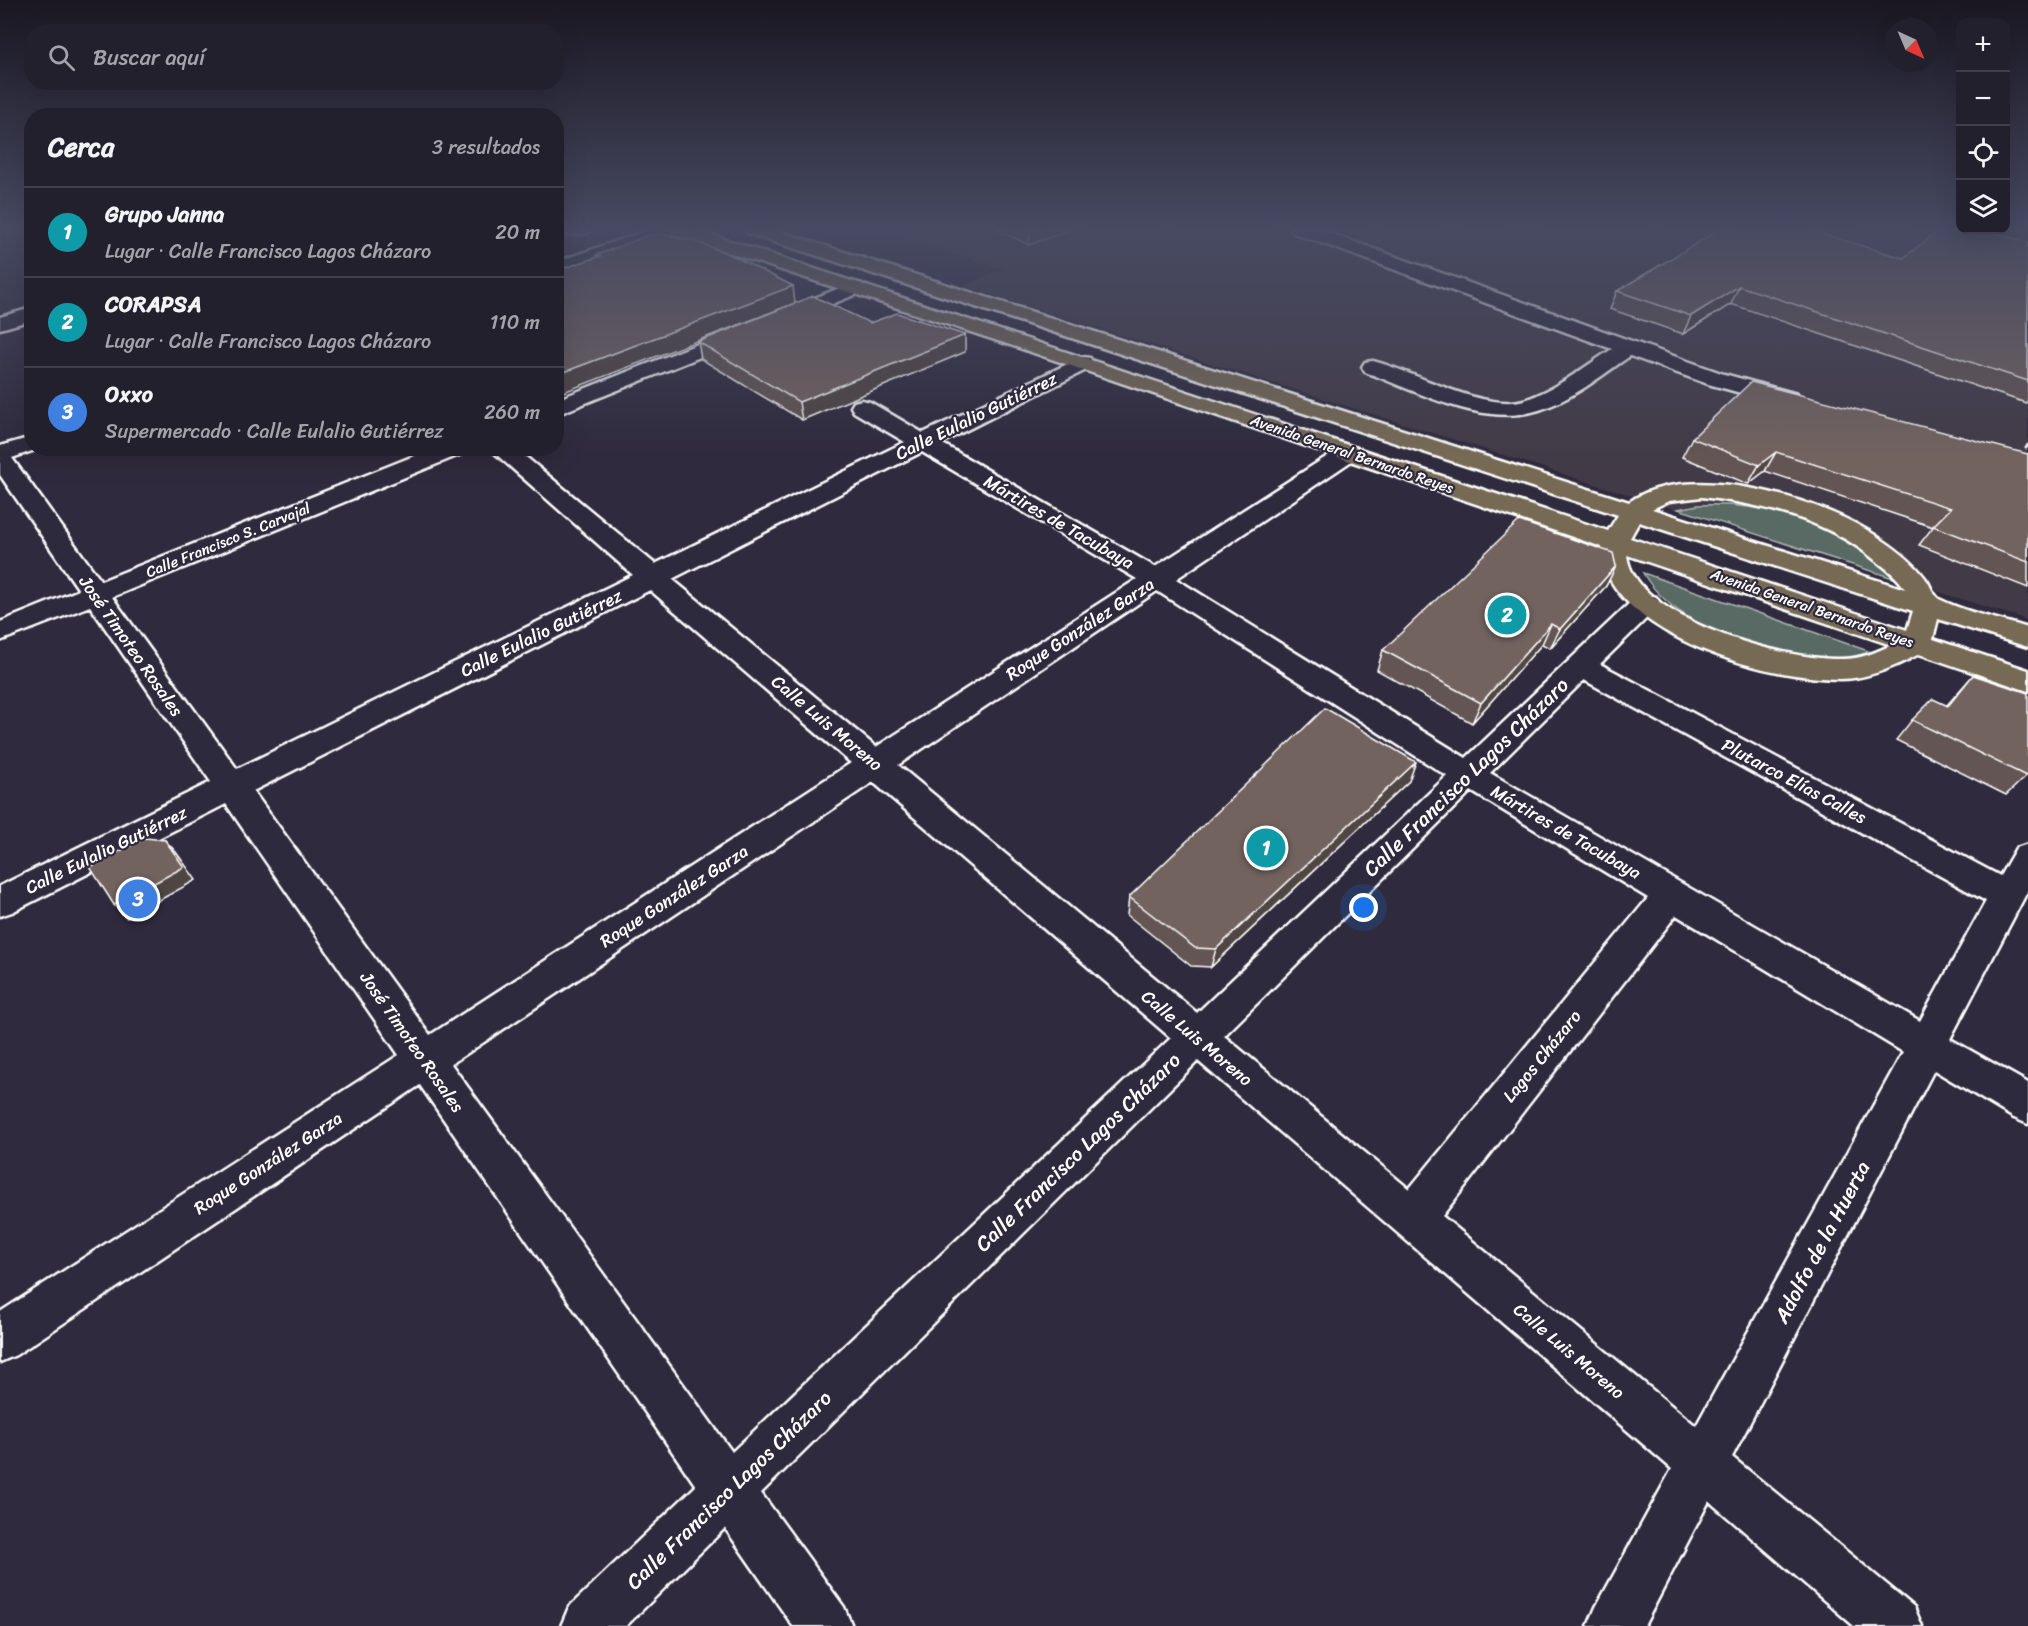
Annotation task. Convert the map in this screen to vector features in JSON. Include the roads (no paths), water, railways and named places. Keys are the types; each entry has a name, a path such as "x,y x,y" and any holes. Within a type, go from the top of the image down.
{"main road":[{"name":"Avenida General Bernardo Reyes","path":"906,305 2028,681"},
{"name":"Avenida General Bernardo Reyes","path":"989,305 2028,638"},
{"path":"1702,490 1748,495 1797,508 1844,527 1882,551 1911,577 1928,606 1917,643 1887,661 1842,669 1791,665 1749,655 1709,641 1666,618 1626,584 1614,562 1615,542 1632,512 1646,501 1665,493 1702,490"}],"street":[{"path":"564,405 813,305"},
{"path":"1509,305 1716,379 1810,405"},
{"path":"0,323 24,316"},
{"path":"1373,367 1484,405 1518,408 1537,403 1560,391 1628,348"},
{"name":"Calle Eulalio Gutiérrez","path":"0,902 1082,363"},
{"name":"Mártires de Tacubaya","path":"861,407 1156,579 1469,774 2028,1105"},
{"path":"0,456 24,447"},
{"name":"Roque González Garza","path":"0,1339 1348,453"},
{"name":"José Timoteo Rosales","path":"0,456 231,787 825,1626"},
{"name":"Calle Francisco S. Carvajal","path":"0,632 436,456"},
{"name":"Calle Luis Moreno","path":"509,456 1895,1626"},
{"name":"Calle Francisco Lagos Cházaro","path":"588,1626 1646,603"},
{"name":"Plutarco Elías Calles","path":"1580,666 2007,896"},
{"name":"Adolfo de la Huerta","path":"1615,1626 2028,857"},
{"name":"Lagos Cházaro","path":"1412,1219 1672,894"}],"place":[{"name":"CORAPSA","path":"1507,615"},
{"name":"Grupo Janna","path":"1266,848"},
{"name":"Oxxo","path":"138,899"}]}
